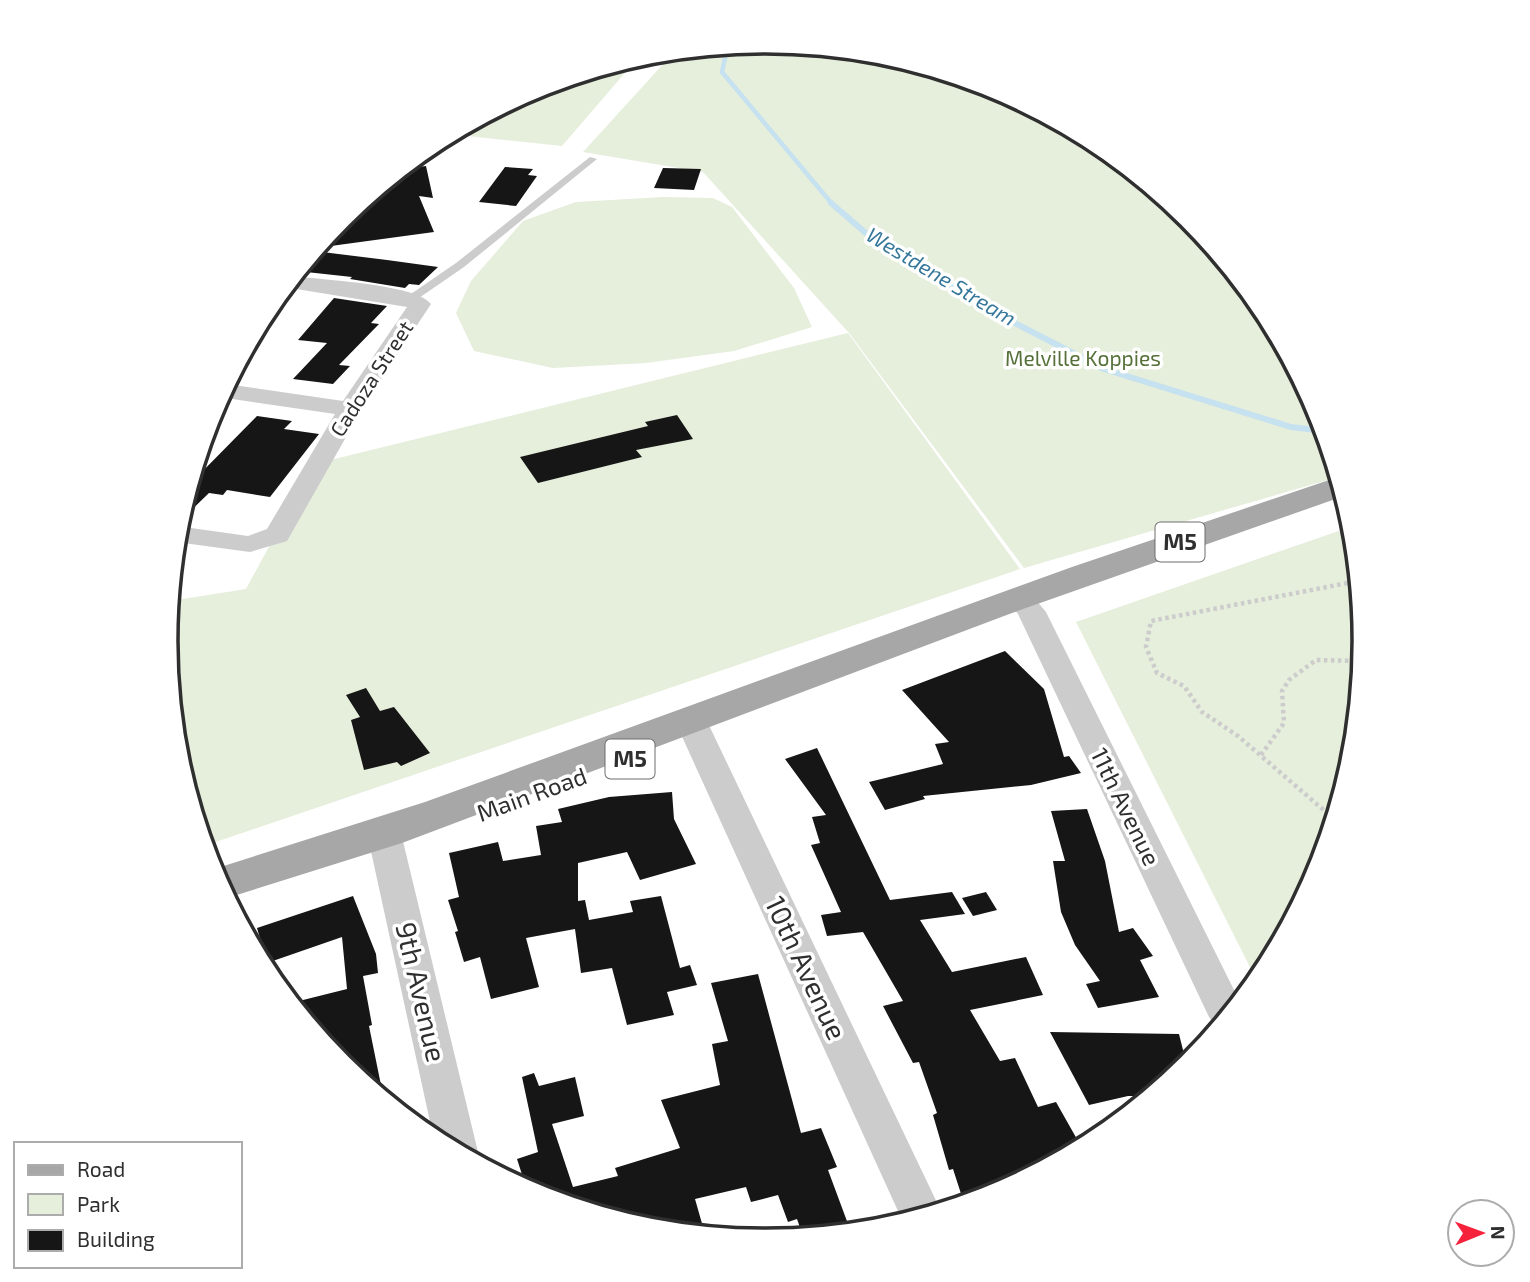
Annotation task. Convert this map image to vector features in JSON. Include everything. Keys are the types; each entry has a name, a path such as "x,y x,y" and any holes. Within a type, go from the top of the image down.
{"main road":[{"name":"M5","path":"1026,605 1332,489"},
{"name":"M5","path":"1026,605 1335,501"},
{"name":"Main Road","path":"230,881 386,840 549,791 693,726 1026,605"},
{"name":"Main Road","path":"237,896 386,840"}],"street":[{"name":"Cadoza Street","path":"188,536 250,544 277,535 286,524 349,409 418,310 419,301 412,298 299,283"},
{"path":"234,393 349,409"},
{"name":"11th Avenue","path":"1026,605 1223,1007"},
{"name":"10th Avenue","path":"693,726 918,1208"},
{"name":"9th Avenue","path":"386,840 454,1138"}],"lane":[{"path":"412,298 470,258 593,159"}],"path":[{"path":"1326,813 1261,755 1202,712 1184,685 1157,673 1146,648 1150,621 1348,582"},
{"path":"1261,755 1284,723 1282,691 1289,680 1316,660 1351,661"}],"green space":[{"name":"Melville Koppies","path":"765,54 842,59 917,74 990,99 1058,133 1122,175 1180,226 1206,254 1231,284 1273,348 1307,416 1329,480 1024,568 849,333 703,172 583,152 663,64 688,59"},
{"path":"626,71 562,146 467,136 540,99 576,85"},
{"path":"663,197 713,198 732,207 794,288 812,327 734,351 646,363 553,368 474,351 456,313 471,281 523,221 576,202"},
{"path":"848,333 1020,569 214,843 198,793 183,718 178,641 180,599 246,589 314,464"},
{"path":"1341,530 1347,564 1352,641 1347,718 1340,755 1321,830 1307,866 1291,901 1251,970 1076,622"}],"building":[{"path":"426,166 433,198 419,196 434,232 332,246 378,200 420,167"},
{"path":"505,167 533,169 528,175 537,176 516,206 479,202"},
{"path":"663,168 701,169 694,190 654,188"},
{"path":"325,252 438,267 419,285 409,284 405,288 350,279 352,277 309,272"},
{"path":"334,298 387,306 371,323 379,324 339,365 350,366 333,384 293,379 327,343 298,340"},
{"path":"677,415 693,439 636,450 642,457 538,483 520,457 648,426 645,422"},
{"path":"257,416 292,421 284,429 319,434 270,497 227,490 223,495 209,493 194,507 204,470"},
{"path":"1005,651 1044,689 1064,757 1069,756 1081,773 1031,785 923,796 925,799 885,810 869,782 943,764 935,744 949,742 902,690"},
{"path":"366,688 380,711 394,707 430,753 401,766 397,762 364,770 351,720 360,717 346,695"},
{"path":"817,748 890,900 952,892 965,914 920,920 952,972 1026,957 1043,995 970,1010 1000,1061 1015,1058 1038,1107 1056,1102 1076,1138 1025,1167 961,1194 953,1169 949,1170 933,1115 937,1113 919,1062 913,1063 883,1006 903,1001 863,932 827,936 821,915 841,912 811,845 820,843 812,817 826,815 785,759"},
{"path":"672,792 674,819 696,864 640,880 627,852 578,863 578,901 585,900 589,920 633,912 630,901 661,896 680,968 690,965 697,985 667,992 674,1015 627,1025 612,968 581,973 575,929 526,938 539,987 491,999 480,957 464,962 455,932 458,931 448,900 459,897 449,853 498,842 503,861 541,855 536,826 562,822 558,809 609,797"},
{"path":"1087,809 1105,861 1119,932 1133,928 1153,956 1140,960 1159,997 1098,1008 1086,984 1100,981 1075,945 1061,912 1053,861 1065,861 1051,811"},
{"path":"986,892 997,910 973,916 962,898"},
{"path":"353,896 376,954 378,973 363,976 372,1025 369,1026 381,1084 350,1056 301,1000 347,989 342,937 273,961 260,939 257,928"},
{"path":"758,974 801,1133 821,1128 837,1167 828,1170 847,1222 800,1226 797,1219 788,1222 778,1195 751,1202 746,1187 695,1199 702,1224 688,1223 613,1208 576,1197 522,1175 517,1159 538,1152 522,1077 534,1073 539,1086 575,1077 584,1116 552,1124 573,1187 618,1176 615,1168 680,1148 661,1100 720,1085 712,1044 728,1041 711,983"},
{"path":"1050,1032 1179,1034 1184,1052 1135,1096 1089,1105"}],"waterway":[{"name":"Westdene Stream","path":"725,56 722,72 832,204"},
{"name":"Westdene Stream","path":"832,204 875,241 986,308 1104,369 1291,427 1312,430"}]}
